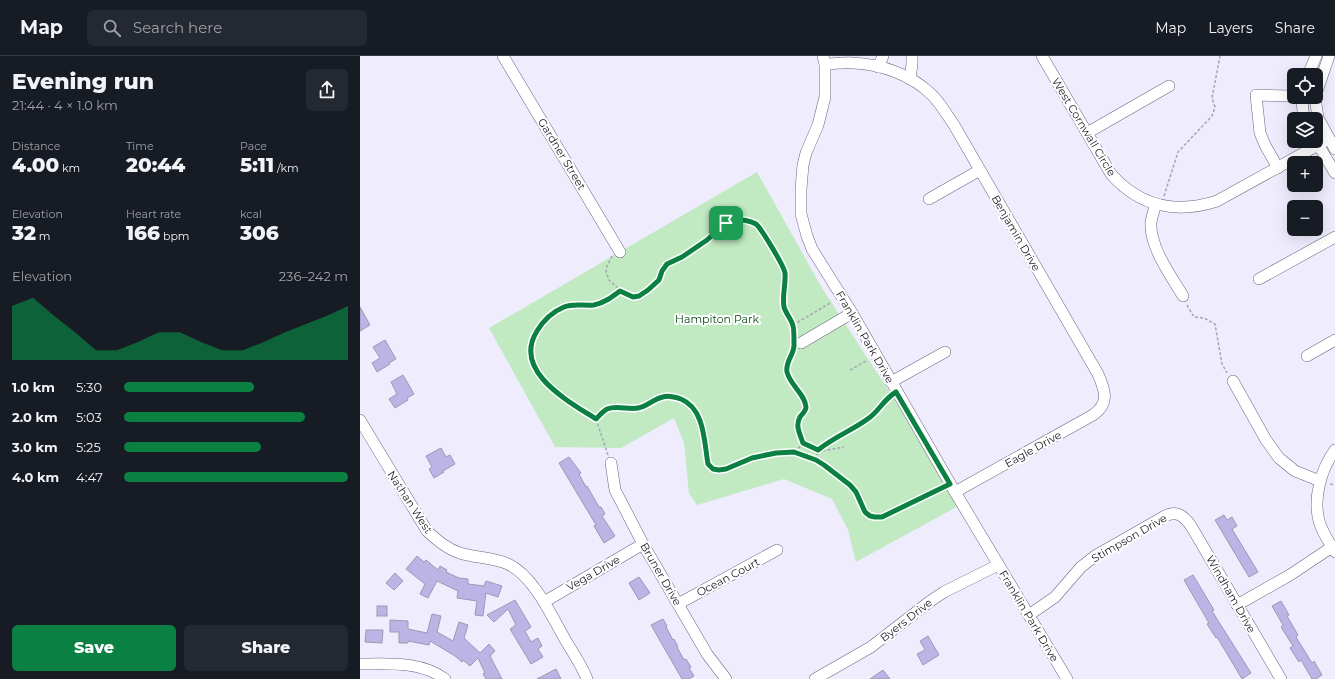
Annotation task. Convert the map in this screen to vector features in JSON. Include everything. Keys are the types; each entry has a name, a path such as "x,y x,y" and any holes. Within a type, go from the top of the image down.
{"street":[{"name":"Gardner Street","path":"503,56 619,250"},
{"path":"878,66 883,56"},
{"path":"910,79 912,56"},
{"name":"West Cornwall Circle","path":"1042,56 1086,134 1111,174 1128,189 1159,204 1178,208 1204,205 1229,196 1309,148"},
{"path":"1311,68 1316,56"},
{"path":"1323,74 1329,56"},
{"name":"Benjamin Drive","path":"824,60 869,64 891,70 910,79 931,95 940,105 980,170 1098,374 1104,387 1105,399"},
{"name":"Franklin Park Drive","path":"824,60 825,97 823,110 803,165 800,189 801,214 812,249 852,313 896,392 1067,679"},
{"path":"1086,134 1169,86"},
{"path":"1278,168 1260,133 1256,95 1287,96"},
{"path":"1316,104 1318,118 1335,149"},
{"name":"West Cornwall Circle","path":"1323,141 1329,139"},
{"path":"1320,148 1335,173"},
{"path":"929,199 980,170"},
{"path":"1159,204 1151,222 1153,241 1182,296"},
{"path":"1259,279 1335,236"},
{"path":"796,344 852,313"},
{"path":"1307,356 1335,340"},
{"path":"891,382 945,352"},
{"path":"1233,381 1266,440 1279,458 1295,471 1320,482"},
{"name":"Eagle Drive","path":"953,488 1093,415 1098,412 1105,399"},
{"name":"Nathan West","path":"360,420 427,531 444,545 459,553 500,562 518,570 529,580 544,602 586,679"},
{"path":"1237,605 1334,549 1319,522 1318,506 1320,482 1328,462 1335,450"},
{"name":"Bruner Drive","path":"610,463 615,490 643,544 707,654 726,679"},
{"name":"Stimpson Drive","path":"1029,615 1055,597 1081,567 1095,556 1165,516 1173,513 1178,514"},
{"name":"Windham Drive","path":"1178,514 1186,518 1191,526 1281,679"},
{"name":"Vega Drive","path":"544,602 643,544"},
{"name":"Ocean Court","path":"678,604 778,550"},
{"name":"Byers Drive","path":"815,679 871,647 944,592 998,565"},
{"path":"360,664 411,665 430,671 445,679"}],"path":[{"path":"1159,204 1178,152 1212,116 1215,107 1212,98 1220,56"},
{"path":"619,250 609,260 606,272 609,280 620,291 633,297 639,296 659,280 662,271 667,264 682,257 707,240 726,223 735,220 748,220 758,225 785,272 783,300 785,311 793,325 796,344 787,364 787,373 791,382 803,398 806,406 805,412 799,418 797,426 803,443 822,451 844,447"},
{"path":"610,463 596,419 556,391 542,379 535,369 530,357 534,336 540,326 555,312 572,304 593,305 602,303 620,291"},
{"path":"1182,296 1194,317 1204,318 1215,324 1222,364 1233,381"},
{"path":"793,325 832,302"},
{"path":"850,370 866,361"},
{"path":"816,460 818,450 825,444 871,417 888,398 896,392"},
{"path":"596,419 608,409 617,407 634,409 640,408 665,396 676,397 688,402 696,411 701,422 708,464 713,469 726,469 752,458 776,453 794,452 816,460 850,485 856,492 865,512 870,516 875,517 882,517 953,488"},
{"path":"794,452 803,443"}],"green space":[{"name":"Hampiton Park","path":"757,172 822,288 962,504 856,562 848,530 832,499 784,479 697,505 689,493 684,443 674,418 621,448 555,447 489,328"}],"building":[{"path":"360,307 370,325 360,331"},
{"path":"385,340 396,359 377,372 372,363 380,358 373,347"},
{"path":"403,375 414,394 407,398 408,400 395,408 389,399 397,394 391,382"},
{"path":"441,448 446,457 450,455 455,464 434,478 429,469 432,467 426,456"},
{"path":"569,457 581,473 579,474 586,487 587,486 599,507 601,507 605,514 602,516 615,536 604,543 594,526 596,525 559,463"},
{"path":"1224,515 1227,520 1232,517 1237,526 1232,529 1258,572 1249,577 1215,520"},
{"path":"417,556 424,562 426,560 438,570 440,566 447,570 446,572 459,578 468,579 468,584 484,586 486,581 502,586 498,597 486,593 483,616 475,615 477,601 457,598 458,591 437,581 428,598 420,594 425,584 406,569"},
{"path":"395,573 403,581 394,590 386,583"},
{"path":"1193,575 1214,610 1212,611 1251,673 1242,679 1217,637 1216,638 1207,624 1209,623 1184,580"},
{"path":"639,577 650,593 639,600 629,583"},
{"path":"515,600 531,627 525,631 531,642 538,638 542,646 538,649 543,657 531,664 510,629 516,625 508,609 494,622 487,615"},
{"path":"1281,601 1289,615 1287,616 1298,635 1296,637 1312,663 1314,661 1322,675 1316,679 1312,679 1301,660 1299,662 1290,648 1293,646 1281,627 1283,625 1272,606"},
{"path":"377,606 387,606 387,616 377,616"},
{"path":"432,614 441,616 437,632 453,641 459,622 468,625 464,638 480,653 489,644 495,651 490,656 502,679 486,679 483,674 485,673 478,658 470,666 463,660 462,662 430,641 429,645 408,641 408,643 399,643 399,632 390,632 390,620 408,621 408,629 427,633"},
{"path":"663,619 684,660 686,659 691,667 689,668 694,676 689,679 682,679 651,625"},
{"path":"366,630 383,630 382,643 365,642"},
{"path":"928,636 939,655 923,665 917,654 925,650 920,641"},
{"path":"556,669 561,679 537,679"},
{"path":"883,670 890,679 870,679"}],"route":[{"path":"735,220 748,220 758,225 785,272 783,300 785,311 793,325 794,344 794,349 787,364 787,373 791,382 803,398 806,406 805,412 799,418 797,426 803,443 818,450 825,444 871,417 888,398 896,392 950,484 882,517 870,516 865,512 856,492 850,485 816,460 794,452 776,453 752,458 726,469 713,469 708,464 701,422 696,411 688,402 676,397 665,396 640,408 634,409 617,407 608,409 596,419 580,409 542,379 535,369 530,357 531,346 534,336 540,326 549,316 572,304 593,305 602,303 620,291 633,297 639,296 659,280 662,271 667,264 682,257 707,240 726,223 735,220"}]}
